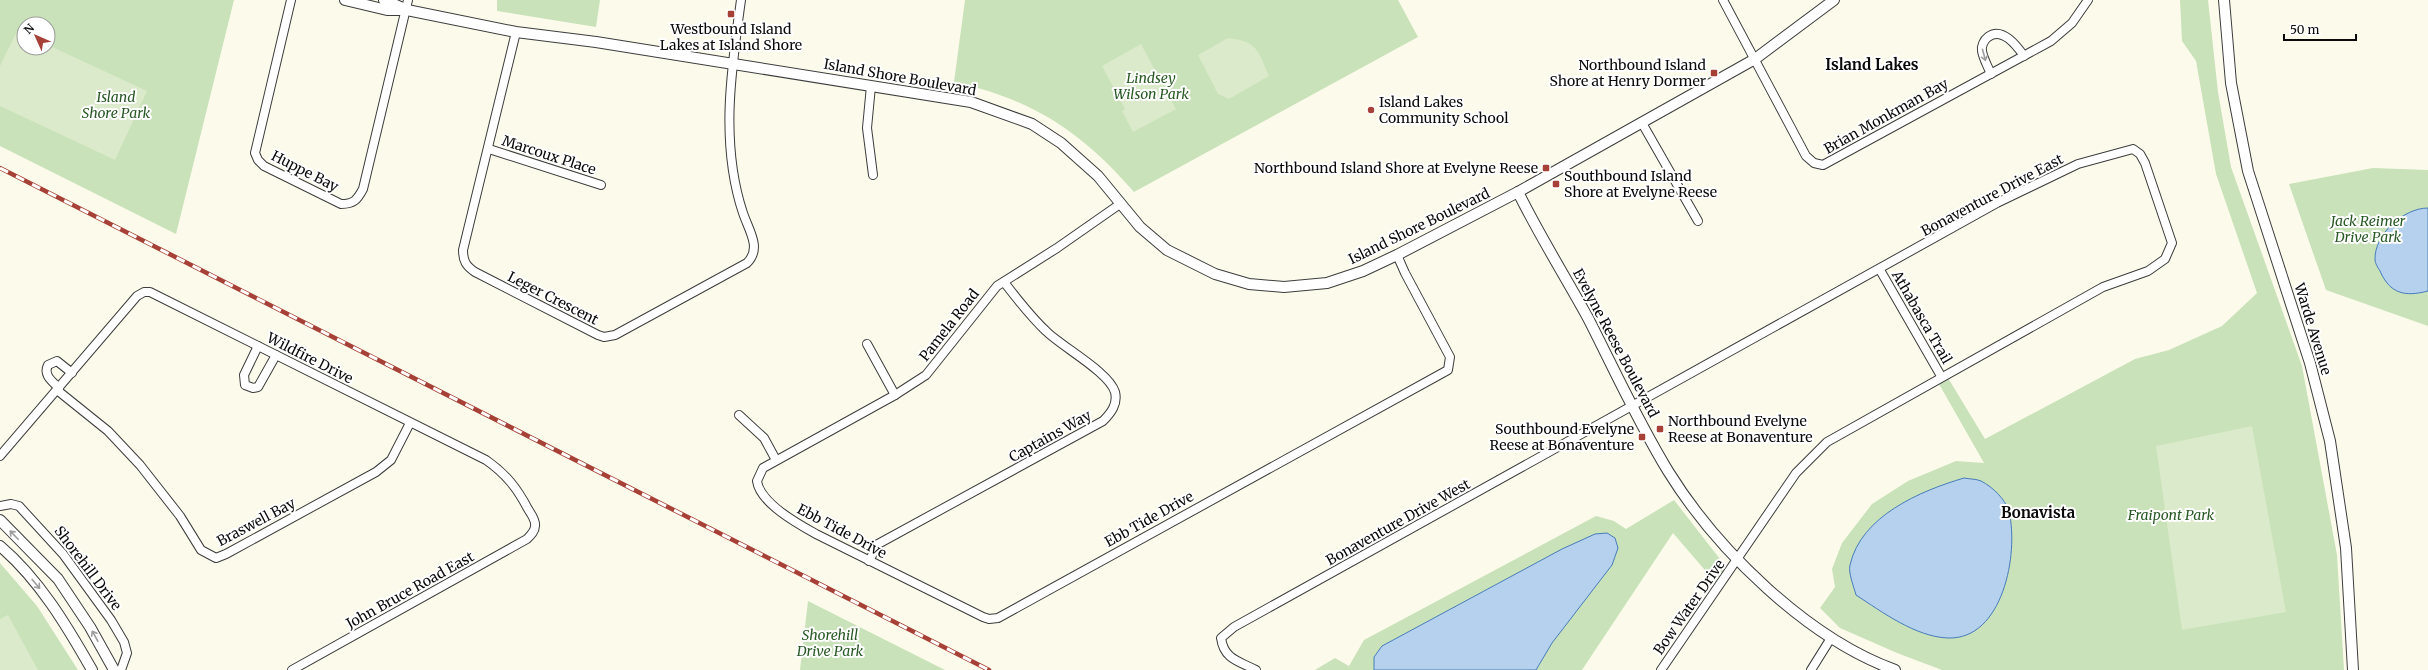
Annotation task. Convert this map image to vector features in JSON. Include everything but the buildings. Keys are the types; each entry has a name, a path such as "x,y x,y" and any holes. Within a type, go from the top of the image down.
{"street":[{"name":"Huppe Bay","path":"291,0 255,153 258,160 264,166 341,204 352,204 358,198 363,189 407,5"},
{"name":"Island Shore Boulevard","path":"345,0 387,10 407,5"},
{"name":"Island Shore Boulevard","path":"384,0 516,32 596,42 732,65 971,102 1032,124 1083,161 1098,176 1140,227 1167,250 1215,274 1249,284 1284,287 1327,283 1363,271 1398,255 1518,192 1755,60 1834,0"},
{"path":"732,65 741,0"},
{"path":"1723,0 1755,60"},
{"name":"Brian Monkman Bay","path":"1755,60 1806,156 1814,163 1823,165 2024,56 2061,33 2072,23 2088,0"},
{"name":"Warde Avenue","path":"2224,0 2231,83 2248,170 2310,363 2330,441 2346,548 2353,670"},
{"name":"Leger Crescent","path":"516,32 489,149 463,250 465,264 475,272 604,337 615,335 747,263 753,257 755,246 739,202 732,164 730,127 732,65"},
{"path":"1991,74 1982,51 1983,43 1991,35 1997,33 2004,36 2024,56"},
{"path":"871,86 867,128 873,175"},
{"path":"1642,123 1698,221"},
{"name":"Marcoux Place","path":"489,149 600,185"},
{"name":"Bonaventure Drive East","path":"1633,407 1880,270 1997,203 2078,164 2133,149 2145,163 2172,243 2165,260 2148,271 2103,287 1941,376 1827,442 1796,474 1738,559"},
{"name":"Evelyne Reese Boulevard","path":"1518,192 1563,272 1668,471 1706,524 1738,559 1782,600 1831,638 1881,665 1895,670"},
{"name":"Pamela Road","path":"757,481 763,468 895,395 926,375 936,366 991,292 1120,204"},
{"name":"Ebb Tide Drive","path":"757,481 764,497 790,518 869,561 983,617 989,619 998,618 1448,370 1450,357 1405,273 1398,255"},
{"name":"Athabasca Trail","path":"1880,270 1941,376"},
{"name":"Captains Way","path":"869,561 878,544 1103,421 1112,412 1115,405 1115,392 1107,379 1046,332 1004,282"},
{"name":"Wildfire Drive","path":"0,456 137,296 144,292 150,292 486,460 505,474 518,489 536,526"},
{"path":"867,344 895,395"},
{"path":"258,346 244,375 244,385 248,388 258,387 276,355"},
{"path":"58,389 48,378 46,369 48,365 57,361 72,372"},
{"name":"Braswell Bay","path":"58,389 108,431 140,465 180,516 201,550 216,558 226,554 376,472 391,460 410,423"},
{"name":"Bonaventure Drive West","path":"1256,670 1228,656 1223,649 1221,638 1234,627 1633,407"},
{"path":"739,415 764,438 776,460"},
{"name":"Shorehill Drive","path":"0,506 11,504 19,506 63,554 92,591 124,642 127,653 121,670"},
{"path":"0,520 58,579 90,627 114,670"},
{"name":"John Bruce Road East","path":"292,670 527,539 536,526"},
{"path":"0,546 12,556 43,593 73,637 92,670"},
{"name":"Bow Water Drive","path":"1661,670 1738,559"},
{"path":"1811,670 1831,638"}],"green space":[{"name":"Island Shore Park","path":"0,0 234,0 176,234 0,146"},
{"path":"497,0 600,0 596,27 497,11"},
{"name":"Lindsey Wilson Park","path":"965,0 1398,0 1418,37 1134,192 1095,152 1075,135 1054,121 1032,108 1008,98 982,89 954,82"},
{"name":"Fraipont Park","path":"2180,0 2208,0 2218,92 2231,167 2302,366 2337,555 2344,670 1942,670 1897,653 1840,628 1820,608 1835,587 1832,569 1842,543 1872,504 1908,481 1956,461 1984,463 1939,384 1948,378 1985,439 2135,359 2169,350 2222,326 2257,293 2216,174 2196,61 2182,41"},
{"path":"16,33 16,56 56,56 56,49 147,91 115,160 0,106 0,66"},
{"path":"1228,38 1246,42 1256,49 1269,76 1229,99 1218,94 1198,55"},
{"path":"1141,44 1176,109 1133,132 1122,111 1125,109 1102,66"},
{"name":"Jack Reimer Drive Park","path":"2373,168 2428,170 2428,326 2326,290 2289,184"},
{"path":"2252,426 2286,612 2182,630 2156,446"},
{"path":"1674,500 1727,568 1716,583 1673,533 1582,670 1315,670 1335,658 1349,666 1364,640 1596,516 1614,521 1626,529"},
{"path":"0,563 37,606 78,670 0,670"},
{"name":"Shorehill Drive Park","path":"808,601 945,670 800,670"},
{"path":"8,615 38,670 0,670 0,619"}],"water":[{"path":"2428,208 2428,291 2412,294 2399,292 2388,285 2376,263 2376,250 2379,241 2392,224 2400,218 2409,212"},
{"path":"1964,478 1981,481 1986,484 1998,494 2007,507 2012,529 2009,570 2003,591 1994,610 1982,625 1967,635 1948,638 1936,637 1900,622 1856,595 1850,576 1850,565 1856,548 1866,533 1879,519 1911,498 1947,483"},
{"path":"1607,533 1615,538 1618,548 1612,565 1552,643 1536,670 1374,670 1374,657 1382,646 1562,549 1595,534"}],"railway":[{"path":"0,168 989,670"}],"place":[{"name":"Westbound Island Lakes at Island Shore","path":"731,14"},
{"name":"Northbound Island Shore at Henry Dormer","path":"1714,73"},
{"name":"Island Lakes Community School","path":"1371,110"},
{"name":"Northbound Island Shore at Evelyne Reese","path":"1546,168"},
{"name":"Southbound Island Shore at Evelyne Reese","path":"1556,184"},
{"name":"Northbound Evelyne Reese at Bonaventure","path":"1660,429"},
{"name":"Southbound Evelyne Reese at Bonaventure","path":"1642,437"}],"district":[{"name":"Island Lakes","path":"1872,64"},
{"name":"Bonavista","path":"2038,512"}]}
